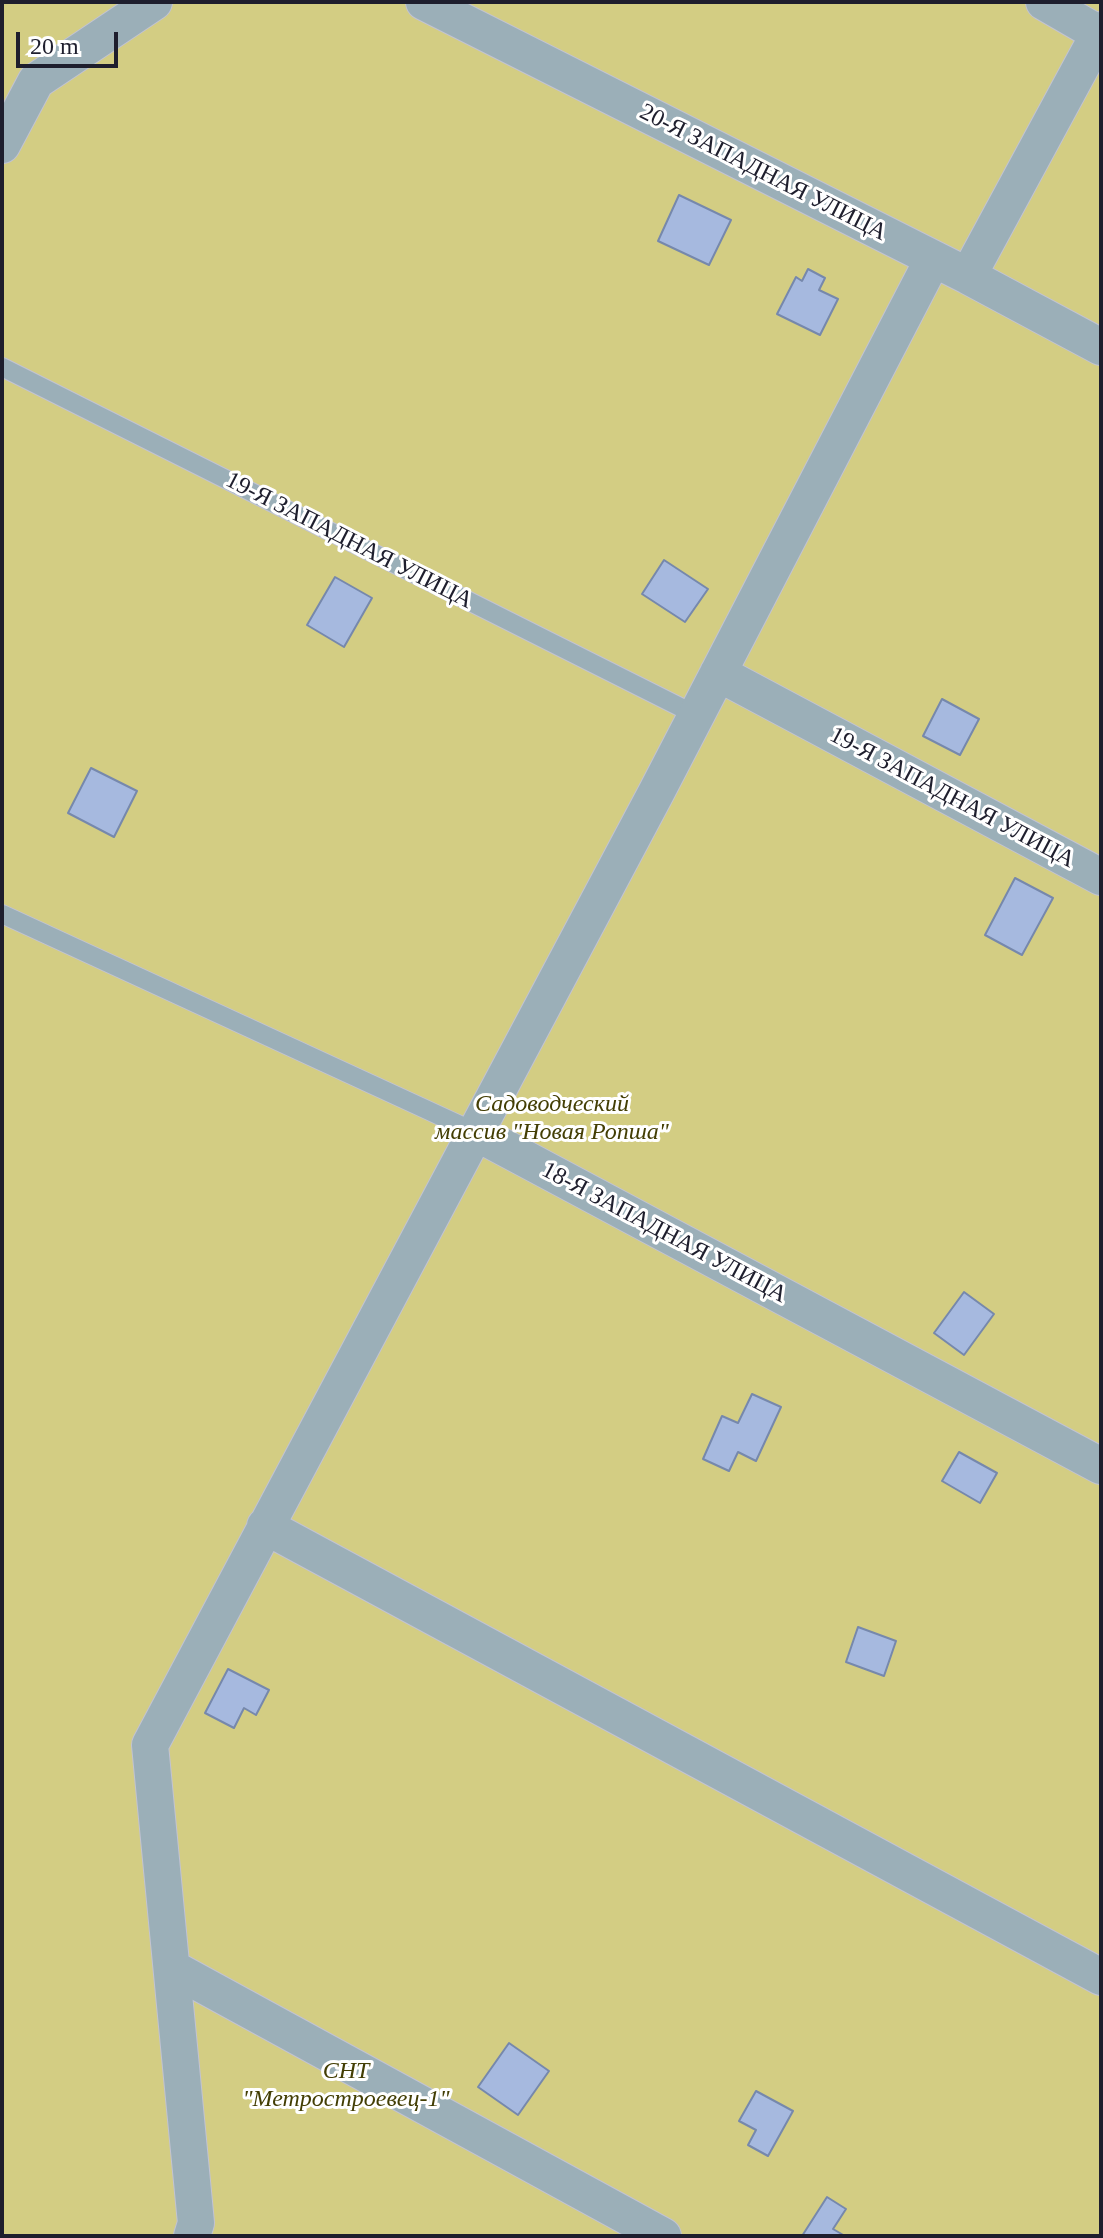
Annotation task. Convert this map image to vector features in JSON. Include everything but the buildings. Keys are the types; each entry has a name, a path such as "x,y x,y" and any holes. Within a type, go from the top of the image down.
{"street":[{"path":"2,145 36,81 154,2"},
{"name":"20-Я ЗАПАДНАЯ УЛИЦА","path":"424,2 968,276 1101,347"},
{"path":"968,276 1100,33 1044,2"},
{"path":"192,2236 196,2223 150,1745 696,715 933,259"},
{"name":"19-Я ЗАПАДНАЯ УЛИЦА","path":"718,673 1101,877"},
{"name":"18-Я ЗАПАДНАЯ УЛИЦА","path":"475,1132 1101,1466"},
{"path":"265,1526 1101,1977"},
{"path":"172,1968 663,2236"}],"lane":[{"name":"19-Я ЗАПАДНАЯ УЛИЦА","path":"2,367 696,715"},
{"name":"18-Я ЗАПАДНАЯ УЛИЦА","path":"2,914 475,1132"}],"green space":[{"name":"Садоводческий массив \"Новая Ропша\"","path":"2,2 1101,2 1101,2236 2,2236"}],"park label":[{"name":"СНТ \"Метростроевец-1\"","path":"346,2086"}]}
